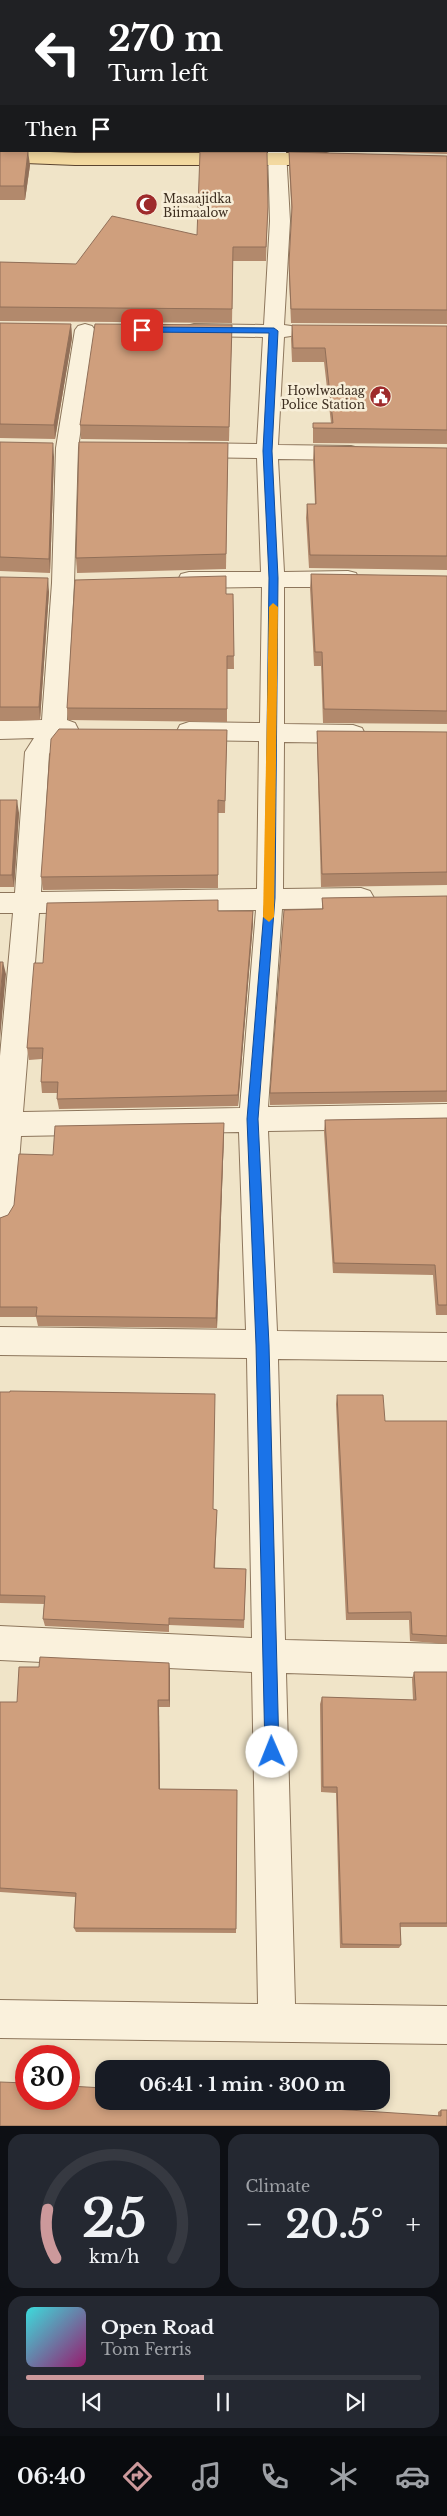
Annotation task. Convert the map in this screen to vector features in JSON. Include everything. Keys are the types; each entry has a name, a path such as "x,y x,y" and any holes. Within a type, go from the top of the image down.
{"main road":[{"path":"0,156 75,159 278,155 348,160"}],"street":[{"path":"277,2022 262,1345 253,1119 270,898 273,578 267,451 280,221 278,155"},
{"path":"0,1215 4,1124 27,903 38,752 54,729 63,582 67,448 86,330"},
{"path":"174,330 312,331"},
{"path":"172,450 376,453"},
{"path":"168,580 370,579"},
{"path":"0,730 84,730"},
{"path":"163,731 379,734"},
{"path":"0,903 270,898 388,898"},
{"path":"4,1124 447,1116"},
{"path":"0,1341 447,1348"},
{"path":"0,1643 270,1656 447,1661"},
{"path":"0,2019 447,2025"}],"building":[{"path":"0,152 28,152 24,186 0,186"},
{"path":"200,152 267,152 268,207 266,247 233,247 232,309 0,307 0,262 76,264 112,216 197,235"},
{"path":"289,152 447,156 447,310 291,309 289,263 292,207"},
{"path":"0,323 71,324 54,425 0,424"},
{"path":"95,324 232,325 229,427 80,425"},
{"path":"292,325 447,326 447,430 313,428 313,423 333,423 325,348 293,348"},
{"path":"0,442 53,443 49,559 0,557"},
{"path":"79,442 228,443 226,554 76,558"},
{"path":"314,446 447,448 447,556 310,555 307,504 316,504"},
{"path":"311,574 447,576 447,711 324,709 322,652 315,652"},
{"path":"226,576 226,594 233,594 234,656 227,656 227,709 67,708 75,580"},
{"path":"0,577 48,578 39,707 0,707"},
{"path":"59,729 227,730 225,801 218,800 218,875 41,877 51,739"},
{"path":"317,731 447,732 447,872 322,874"},
{"path":"0,800 17,800 12,875 0,875"},
{"path":"447,896 447,1091 270,1093 284,910 323,909 322,898"},
{"path":"218,900 218,911 253,911 238,1095 57,1099 58,1082 41,1082 43,1048 27,1048 34,963 43,963 47,903"},
{"path":"0,962 3,962 0,1001"},
{"path":"447,1118 447,1305 438,1305 435,1265 334,1263 325,1120"},
{"path":"224,1123 216,1318 36,1316 37,1307 0,1307 0,1218 8,1215 14,1205 19,1154 53,1155 55,1126"},
{"path":"0,1392 215,1394 213,1509 217,1510 214,1568 246,1569 244,1620 169,1618 169,1625 43,1619 45,1596 0,1595"},
{"path":"337,1395 383,1395 385,1421 447,1421 447,1636 412,1634 411,1612 348,1613"},
{"path":"40,1657 169,1663 169,1700 158,1700 159,1789 237,1790 236,1929 74,1928 76,1893 0,1888 0,1702 17,1702 19,1667 39,1667"},
{"path":"414,1672 447,1672 447,1923 400,1923 401,1945 342,1944 337,1787 323,1787 322,1697 416,1700"},
{"path":"0,2082 15,2083 15,2110 80,2110 80,2087 95,2087 95,2110 349,2110 441,2116 441,2110 447,2110 447,2126 0,2126"}],"slow traffic":[{"path":"269,917 273,732 273,607"}],"place":[{"name":"Masaajidka Biimaalow","path":"147,205"},
{"name":"Howlwadaag Police Station","path":"381,397"}],"route":[{"path":"142,330 274,331 267,451 273,578 270,898 253,1119 262,1345 272,1752"}]}
